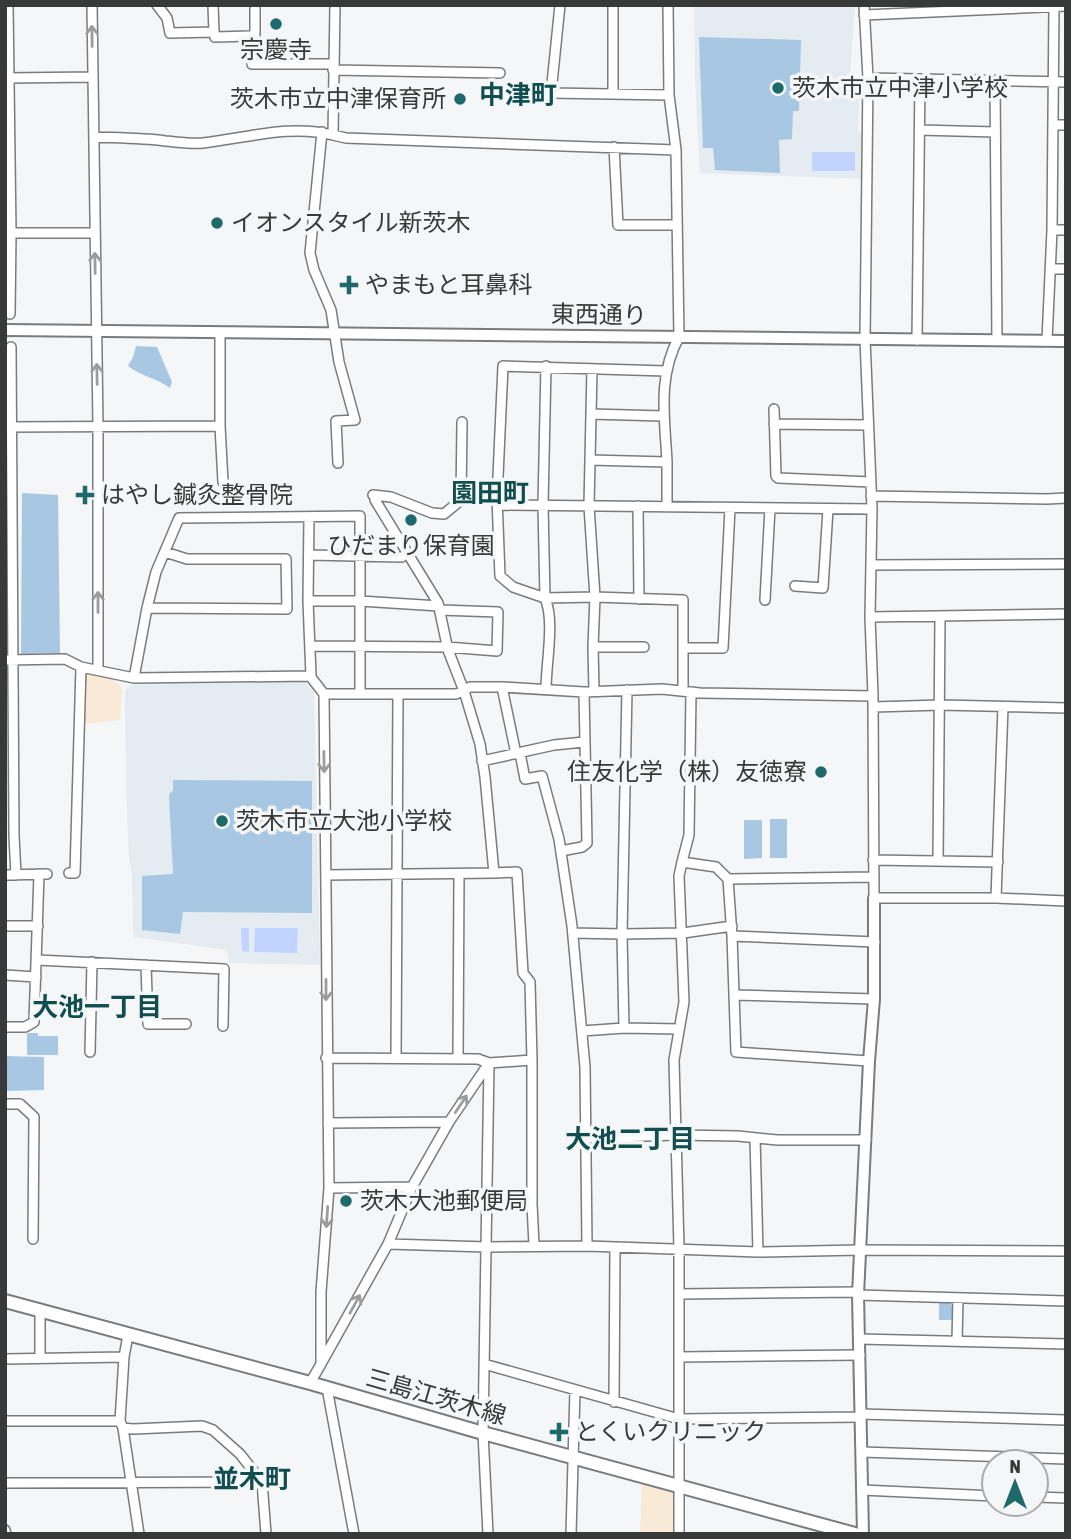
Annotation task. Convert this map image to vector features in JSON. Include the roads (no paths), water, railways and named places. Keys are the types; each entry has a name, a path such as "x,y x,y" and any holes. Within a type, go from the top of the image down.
{"main road":[{"name":"三島江茨木線","path":"5,1301 855,1534"}],"street":[{"path":"8,5 10,314"},
{"path":"92,5 98,426 98,670"},
{"path":"157,5 167,18 170,33 214,32"},
{"path":"213,5 215,37 255,36 255,5"},
{"path":"333,135 335,5"},
{"path":"560,5 551,93 670,95"},
{"path":"612,5 613,93"},
{"path":"667,507 663,416 666,371 671,352 679,337 676,150 670,95 668,5"},
{"path":"1047,341 1052,230 1054,6"},
{"path":"863,1534 858,1293 875,942 870,617 872,509 865,339 868,78 864,10 1066,6"},
{"path":"250,36 252,64 500,73"},
{"path":"8,78 93,78"},
{"path":"868,78 1066,82"},
{"path":"917,340 920,79"},
{"path":"995,81 997,340"},
{"path":"1053,125 1066,125"},
{"path":"919,130 995,132"},
{"path":"94,137 194,143 287,131 308,131 346,138 676,150"},
{"path":"322,132 310,253 314,270 331,310 339,362 355,421 336,421 338,463"},
{"path":"614,147 618,225 677,225"},
{"path":"1052,230 1066,230"},
{"path":"8,233 94,233"},
{"path":"1050,269 1066,269"},
{"name":"東西通り","path":"5,330 1066,341"},
{"path":"220,333 223,482"},
{"path":"11,347 10,660 16,875"},
{"path":"666,371 503,366 497,501 500,576 513,587 545,598 683,600 689,835 679,876 684,1002 674,1060 679,1248 678,1534"},
{"path":"546,366 543,505 545,598 549,606 550,627 546,689"},
{"path":"561,851 582,847 587,843 584,742 595,597 589,506 592,369"},
{"path":"774,409 776,477 871,482"},
{"path":"591,414 663,416"},
{"path":"461,500 462,422"},
{"path":"774,424 868,425"},
{"path":"9,427 220,426"},
{"path":"590,460 667,462"},
{"path":"871,496 1066,498"},
{"path":"494,873 480,744 447,647 439,608 374,497 391,497 432,513 444,513 461,500 543,505 872,509"},
{"path":"638,506 639,600"},
{"path":"683,648 723,648 730,508"},
{"path":"765,600 770,508"},
{"path":"794,586 822,588 828,509"},
{"path":"134,678 156,572 179,518 360,516 360,694"},
{"path":"309,517 311,676 324,694 329,1188 321,1292 321,1364"},
{"path":"147,608 287,609 286,559 187,559 164,552"},
{"path":"309,555 402,557"},
{"path":"871,565 1066,564"},
{"path":"308,601 360,601 498,612 497,651 447,647 310,646"},
{"path":"870,617 1066,614"},
{"path":"938,861 940,617"},
{"path":"593,647 644,647"},
{"path":"10,660 65,659 81,667 134,678 311,676"},
{"path":"69,873 75,873 81,667"},
{"path":"324,694 456,694 470,687 502,687 589,691 662,689 873,695"},
{"path":"502,687 525,779 542,776 561,851 573,933 585,1067 587,1246"},
{"path":"624,1028 622,934 627,690"},
{"path":"396,1058 398,694"},
{"path":"873,706 1066,708"},
{"path":"996,898 1003,707"},
{"path":"482,761 554,745 584,742"},
{"path":"873,860 998,862"},
{"path":"682,862 716,867 728,879 736,1052 869,1061"},
{"path":"326,875 517,872 523,973 530,982 534,1245"},
{"path":"5,875 43,874 34,1022 25,1027 5,1027"},
{"path":"458,1059 459,874"},
{"path":"728,879 873,877"},
{"path":"874,898 1066,901"},
{"path":"5,926 38,926"},
{"path":"573,933 682,933 732,926"},
{"path":"732,936 875,942"},
{"path":"37,960 224,969 223,1026"},
{"path":"90,1052 92,962"},
{"path":"146,965 148,1024 186,1024"},
{"path":"5,975 36,976"},
{"path":"734,995 874,999"},
{"path":"582,1031 624,1028 679,1029"},
{"path":"326,1058 478,1059 489,1063 532,1059"},
{"path":"310,1383 388,1244 412,1187 449,1122 489,1063"},
{"path":"488,1534 483,1433 489,1063"},
{"path":"5,1104 20,1104 34,1117 33,1239"},
{"path":"328,1123 449,1122"},
{"path":"586,1138 676,1135 777,1140 866,1140"},
{"path":"755,1138 758,1252"},
{"path":"329,1188 412,1187"},
{"path":"388,1244 587,1246 758,1252 1066,1251"},
{"path":"614,1402 615,1247"},
{"path":"679,1294 858,1293 1066,1301"},
{"path":"957,1342 958,1298"},
{"path":"40,1309 40,1358"},
{"path":"128,1335 124,1357 121,1425 139,1534"},
{"path":"859,1339 1066,1344"},
{"path":"679,1357 860,1355"},
{"path":"5,1359 124,1357"},
{"path":"484,1364 680,1419 861,1416 1066,1420"},
{"path":"327,1388 354,1534"},
{"path":"571,1534 575,1390"},
{"path":"5,1421 121,1425 133,1430 202,1426 214,1430 240,1454 261,1482 266,1534"},
{"path":"862,1452 1066,1458"},
{"path":"5,1483 261,1482"},
{"path":"862,1490 980,1495"}],"place":[{"name":"宗慶寺","path":"276,24"},
{"name":"茨木市立中津小学校","path":"778,88"},
{"name":"茨木市立中津保育所","path":"460,99"},
{"name":"イオンスタイル新茨木","path":"217,223"},
{"name":"やまもと耳鼻科","path":"349,285"},
{"name":"はやし鍼灸整骨院","path":"85,495"},
{"name":"ひだまり保育園","path":"411,520"},
{"name":"住友化学（株）友徳寮","path":"821,772"},
{"name":"茨木市立大池小学校","path":"222,821"},
{"name":"茨木大池郵便局","path":"346,1201"},
{"name":"とくいクリニック","path":"559,1432"}],"district":[{"name":"中津町","path":"518,95"},
{"name":"園田町","path":"490,493"},
{"name":"大池一丁目","path":"97,1007"},
{"name":"大池二丁目","path":"630,1139"},
{"name":"並木町","path":"252,1479"}]}
